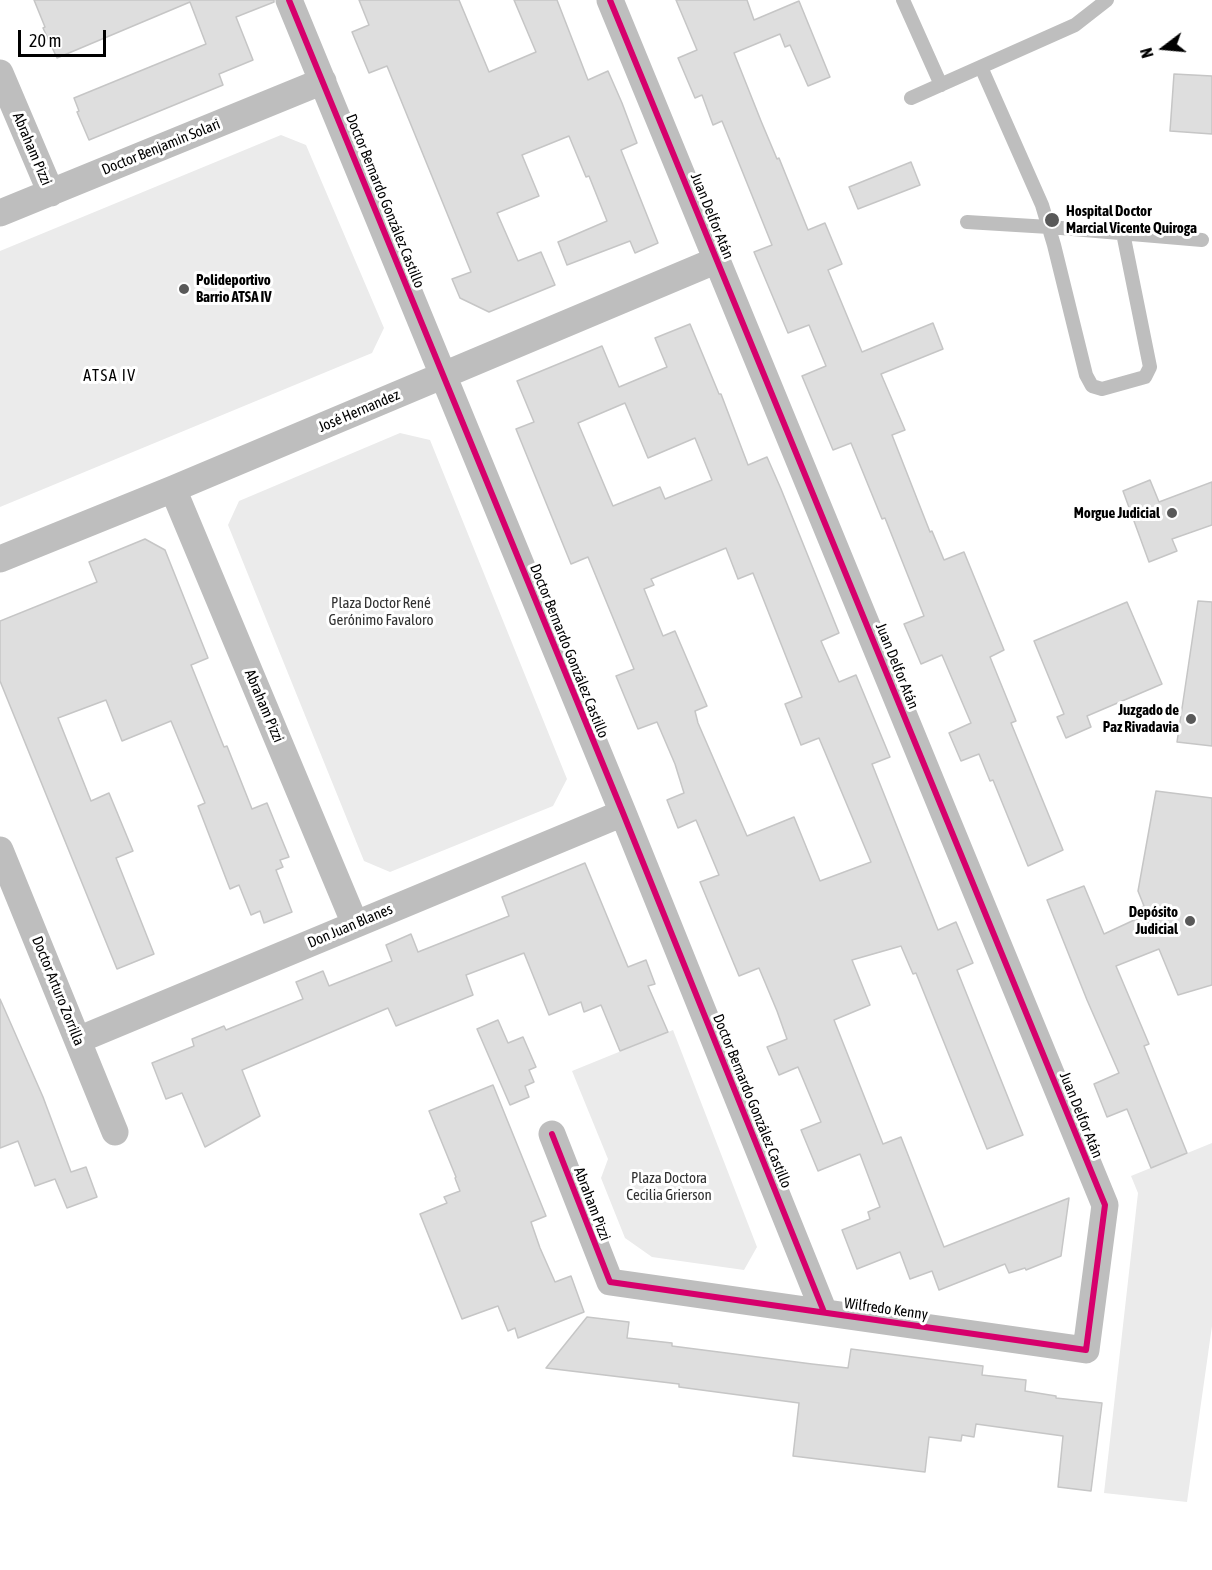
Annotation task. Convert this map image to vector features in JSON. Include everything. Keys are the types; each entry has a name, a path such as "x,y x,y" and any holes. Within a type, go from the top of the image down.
{"street":[{"name":"Doctor Bernardo González Castillo","path":"289,0 623,813 824,1312"},
{"name":"Juan Delfor Atán","path":"610,0 1105,1204 1086,1350"},
{"name":"Abraham Pizzi","path":"0,73 51,193"},
{"name":"Doctor Benjamin Solari","path":"0,213 323,81"},
{"name":"José Hernandez","path":"0,559 173,489 717,260"},
{"name":"Abraham Pizzi","path":"173,489 355,924"},
{"name":"Don Juan Blanes","path":"78,1040 623,813"},
{"name":"Doctor Arturo Zorrilla","path":"0,850 115,1132"},
{"name":"Abraham Pizzi","path":"552,1134 610,1282"},
{"name":"Wilfredo Kenny","path":"610,1282 1086,1350"}],"lane":[{"path":"903,0 940,85"},
{"path":"911,98 1075,25 1107,0"},
{"path":"981,67 1042,205 1086,375 1092,386 1102,389 1145,377 1150,367 1123,233"},
{"path":"967,222 1202,240"}],"green space":[{"name":"Polideportivo Barrio ATSA IV","path":"281,135 306,145 384,328 372,353 0,507 0,251"},
{"name":"Plaza Doctor René Gerónimo Favaloro","path":"400,433 430,440 567,779 553,806 390,872 364,861 228,525 239,501"},
{"name":"Plaza Doctora Cecilia Grierson","path":"673,1030 757,1247 744,1270 652,1257 625,1238 601,1178 608,1159 572,1071"},
{"path":"1212,1143 1212,1326 1187,1502 1104,1493 1138,1193 1131,1176"}],"building":[{"path":"34,0 274,0 274,2 236,17 253,60 219,74 223,85 89,140 77,112 79,111 74,98 206,44 190,2 57,58 43,28 45,27"},
{"path":"359,0 459,0 489,72 536,52 514,0 557,0 588,80 608,71 622,103 637,143 621,150 658,243 635,253 630,241 567,265 558,242 607,221 589,176 586,177 569,136 522,155 539,196 497,213 518,261 541,252 555,285 489,312 460,298 452,279 471,272 387,66 369,73 352,32 369,25"},
{"path":"676,0 747,0 754,20 799,1 830,77 808,86 790,45 785,47 780,34 734,53 761,121 777,159 779,158 808,230 825,223 842,264 828,270 862,352 933,323 943,349 881,374 905,430 892,435 930,532 932,531 944,560 964,552 1004,650 990,657 1016,721 1011,723 1063,850 1028,866 993,780 990,781 979,754 961,761 949,733 971,723 942,655 921,664 904,624 924,616 885,518 882,519 851,443 833,450 802,376 826,366 809,325 788,333 754,252 772,245 722,121 713,125 702,95 695,98 678,58 697,50"},
{"path":"1174,74 1212,76 1212,134 1170,131"},
{"path":"911,162 920,185 858,209 849,187"},
{"path":"690,324 719,394 721,394 748,465 767,457 839,633 821,641 839,682 856,675 890,757 872,764 938,930 956,922 973,963 957,970 1023,1135 987,1149 916,973 913,974 901,946 852,960 870,1005 834,1020 883,1144 901,1137 944,1247 1069,1198 1061,1256 1026,1270 1025,1268 1009,1273 1005,1264 939,1290 932,1271 910,1279 900,1252 857,1269 842,1230 870,1219 868,1212 880,1207 860,1154 818,1171 801,1130 821,1122 798,1067 779,1075 767,1047 787,1039 777,1011 759,968 739,976 700,882 719,875 696,820 678,828 667,800 684,793 675,764 657,722 638,729 616,676 634,669 588,557 571,564 516,429 534,422 517,381 602,346 619,387 667,367 655,338","holes":["625,403 648,458 695,438 712,480 665,499 660,487 613,506 578,423","726,548 738,579 753,573 802,697 785,704 801,745 819,738 871,862 820,881 794,817 747,836 698,723 695,711 707,706 675,631 663,636 644,589 654,585 651,579"]},
{"name":"Morgue Judicial","path":"1150,480 1159,502 1212,482 1212,525 1172,539 1177,551 1149,562 1123,491"},
{"path":"145,539 165,550 208,658 191,665 252,809 267,803 289,857 280,860 283,867 276,870 292,912 264,923 260,911 251,915 239,885 230,889 198,806 205,803 171,721 122,741 106,700 58,718 91,801 109,793 133,851 116,858 154,954 117,969 0,681 0,621 97,582 89,562"},
{"path":"1198,601 1212,602 1212,746 1177,742"},
{"path":"1127,602 1162,684 1087,716 1091,727 1066,738 1057,717 1064,714 1034,641"},
{"path":"1156,791 1212,798 1212,985 1178,995 1159,949 1116,966 1149,1044 1144,1046 1187,1153 1151,1168 1127,1109 1107,1117 1094,1084 1119,1073 1047,900 1084,886 1104,934 1145,915 1138,891"},
{"path":"585,863 628,967 646,960 655,984 648,986 668,1032 620,1051 601,1005 584,1012 581,1002 549,1015 524,953 466,975 473,995 396,1026 388,1008 242,1070 260,1116 205,1147 182,1093 166,1099 152,1063 194,1046 192,1039 224,1026 226,1030 303,999 296,982 323,971 329,986 392,961 386,945 411,934 418,952 509,916 502,897"},
{"path":"0,999 43,1097 71,1172 86,1167 97,1197 67,1208 55,1179 35,1186 18,1141 0,1148"},
{"path":"498,1020 508,1043 523,1037 536,1067 529,1070 534,1082 525,1086 529,1097 510,1105 477,1029"},
{"path":"493,1085 546,1216 531,1222 540,1248 555,1282 571,1276 584,1312 518,1338 515,1328 508,1331 498,1306 462,1319 420,1214 447,1203 444,1197 460,1191 429,1111"},
{"path":"587,1317 629,1322 627,1338 812,1364 848,1368 851,1349 983,1366 982,1375 1026,1380 1025,1391 1056,1396 1056,1398 1102,1403 1091,1491 1058,1487 1063,1436 976,1424 974,1437 962,1435 961,1441 929,1437 925,1472 793,1456 799,1403 679,1387 679,1384 546,1368"}],"cycle path":[{"path":"289,0 623,813 824,1312"},
{"path":"552,1134 610,1282 1086,1350 1105,1205 610,0"}],"place":[{"name":"Hospital Doctor Marcial Vicente Quiroga","path":"1052,220"},
{"name":"Polideportivo Barrio ATSA IV","path":"184,289"},
{"name":"Morgue Judicial","path":"1172,513"},
{"name":"Juzgado de Paz Rivadavia","path":"1191,719"},
{"name":"Depósito Judicial","path":"1190,921"}],"district":[{"name":"ATSA IV","path":"110,376"}]}
